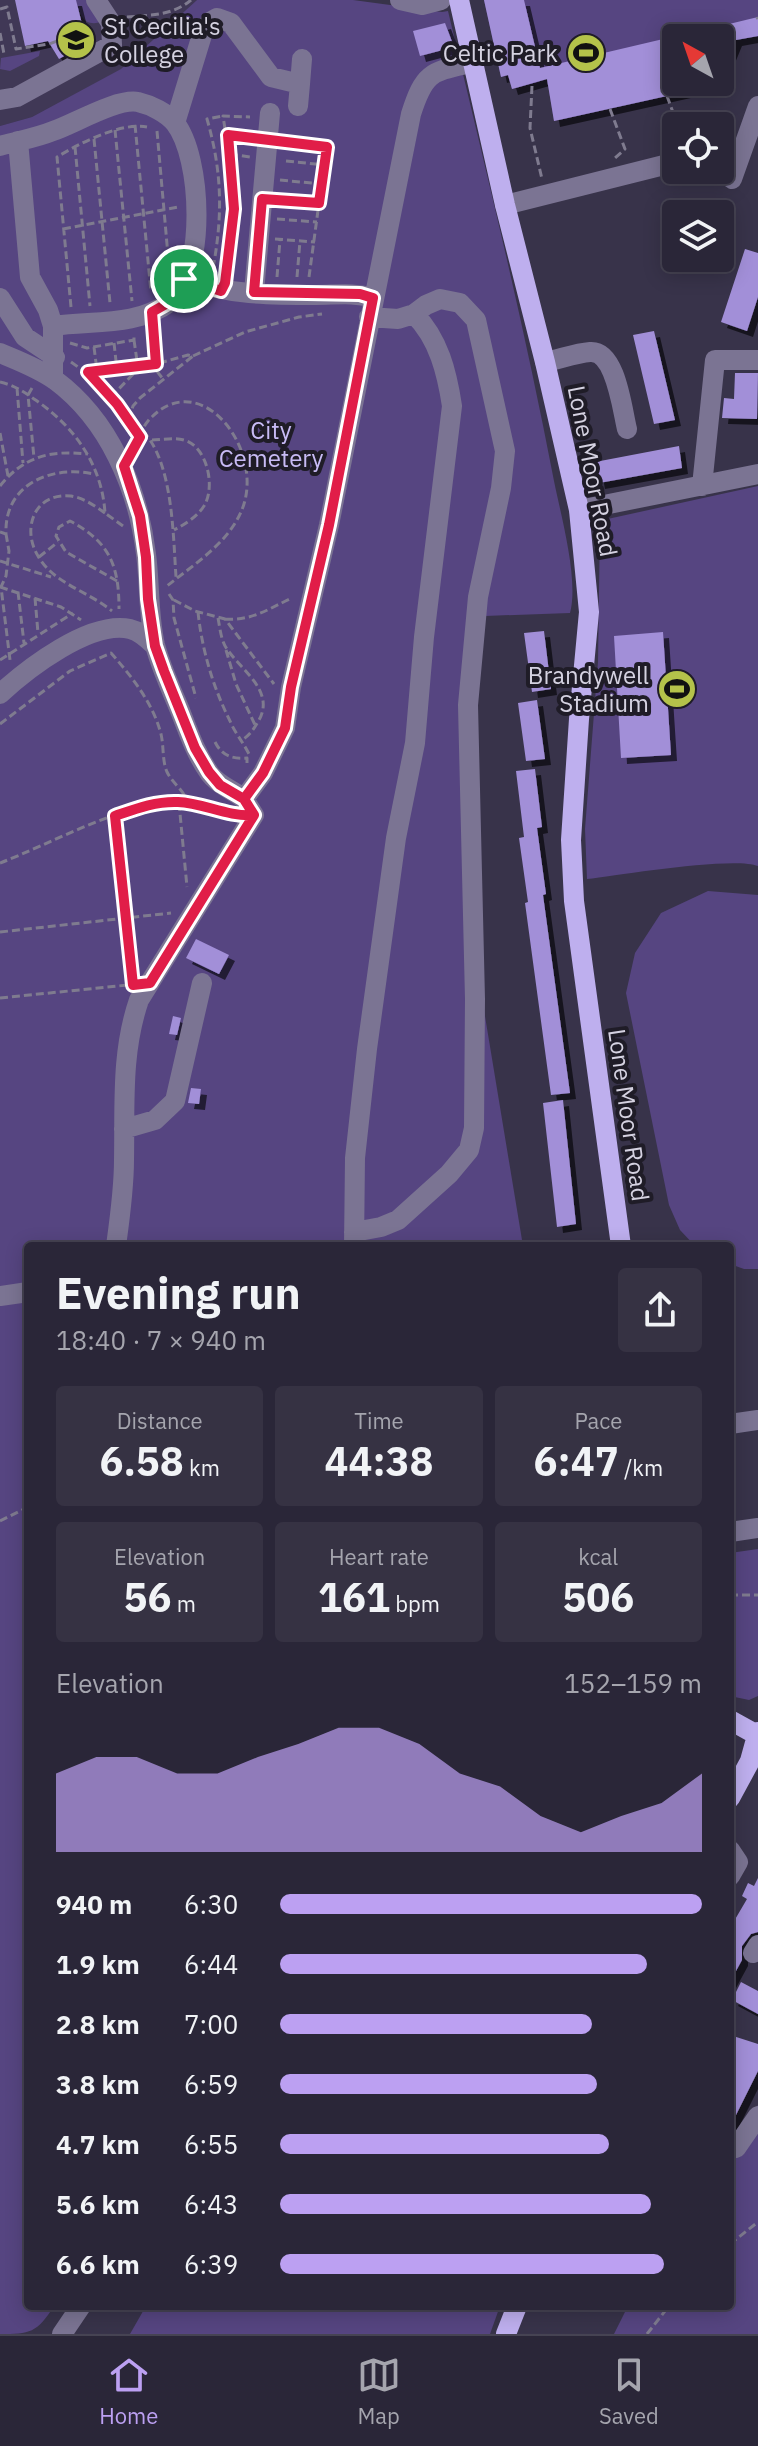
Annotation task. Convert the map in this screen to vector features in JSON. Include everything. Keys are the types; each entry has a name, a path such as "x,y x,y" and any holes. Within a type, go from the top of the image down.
{"main road":[{"name":"Lone Moor Road","path":"459,0 579,510 589,612 571,840 574,901 620,1242"},
{"path":"734,1722 757,1734 750,1761 734,1791"},
{"path":"506,2334 515,2310"}],"street":[{"path":"0,100 17,97 112,45 111,23 96,0"},
{"path":"400,0 422,5 441,0"},
{"path":"166,131 202,35 210,22 217,18 231,23 271,77 300,84"},
{"path":"298,106 302,59"},
{"path":"117,1242 122,1203 124,1073 129,1027 139,1000 192,912 285,728 393,212 403,146 418,90 429,75 475,62"},
{"path":"151,100 166,131 189,156 196,186 194,248 176,274 173,300 143,315 119,321 63,325 48,310 30,277 9,143 51,132 125,102 136,101 151,100"},
{"path":"734,172 758,106"},
{"path":"255,284 268,133"},
{"path":"734,147 742,145"},
{"path":"505,205 662,166"},
{"path":"176,274 215,289 255,284 316,295 339,293 398,319 440,299 460,303 476,320 505,451 501,488 478,597 468,705 475,999 474,1128 469,1150 449,1174 398,1220 354,1239 355,1158 367,1049 396,838 415,743 424,637 452,406 446,369 432,340 414,314"},
{"path":"0,298 25,337 55,354"},
{"path":"53,379 55,354 63,325"},
{"path":"545,362 593,351 602,354 611,365 627,429"},
{"path":"0,353 53,379 68,390 97,425 124,466 140,516 155,646 195,748 220,785 245,802"},
{"path":"702,486 715,360 758,360"},
{"path":"579,510 758,474"},
{"path":"0,694 37,662 64,646 96,634 116,628 132,629 155,646"},
{"path":"124,1129 155,1120 175,1101 202,983"},
{"path":"0,1296 24,1293"},
{"path":"734,1423 758,1420"},
{"path":"734,1531 758,1528"},
{"path":"736,2148 758,2116"},
{"path":"62,2334 78,2310"}],"path":[{"path":"0,9 7,7 16,49 49,44 118,18 178,10 191,0"},
{"path":"0,33 4,54"},
{"path":"532,86 530,128 545,195"},
{"path":"667,96 673,112"},
{"path":"610,109 625,149"},
{"path":"215,289 229,266 234,209 233,175 223,116"},
{"path":"215,289 220,171 207,119 223,116 268,133 327,147 311,277 277,277 255,284"},
{"path":"135,125 144,214 143,315"},
{"path":"63,325 63,229 57,157 75,147 135,125 166,131 164,211 176,274"},
{"path":"115,130 124,218 154,364 163,379"},
{"path":"228,135 268,133 324,165"},
{"path":"94,139 110,303"},
{"path":"75,147 90,308"},
{"path":"233,175 242,176"},
{"path":"261,218 319,203"},
{"path":"63,229 183,206"},
{"path":"261,218 317,222"},
{"path":"261,218 280,240 277,277"},
{"path":"280,240 315,242"},
{"path":"297,277 300,241"},
{"path":"129,420 133,406 193,356 245,332 339,308 339,293"},
{"path":"134,340 139,367"},
{"path":"114,343 117,370"},
{"path":"94,347 97,371"},
{"path":"55,354 88,372 140,437"},
{"path":"88,372 139,367 193,356"},
{"path":"111,397 139,367"},
{"path":"0,382 17,388 68,424 88,454 104,495 105,513"},
{"path":"17,388 23,463"},
{"path":"28,395 34,458"},
{"path":"124,466 148,422 166,406 185,403 208,408 231,427 243,453 248,483 241,512 224,538 164,588 173,600 198,612 225,619 263,614 301,592 312,593"},
{"path":"143,431 152,440 167,490 176,579"},
{"path":"0,433 8,476"},
{"path":"152,440 182,439 195,445 206,464 209,486 205,504 190,520 173,531"},
{"path":"0,486 23,463 34,458 59,452 88,454"},
{"path":"9,653 0,587 6,576 9,551 7,515 12,504 28,484 54,472 68,470 96,475"},
{"path":"54,578 38,557 29,527 34,514 58,496 73,496 89,502 144,543"},
{"path":"0,561 54,578 85,593 119,617 117,581 116,568 110,556 102,544 70,521 59,527 58,542 66,552 117,581"},
{"path":"0,532 6,534"},
{"path":"38,557 58,542"},
{"path":"0,587 73,613 96,634"},
{"path":"18,592 24,643"},
{"path":"35,598 38,633"},
{"path":"173,600 174,618 196,699"},
{"path":"0,863 154,803 188,803 236,816 245,802 248,756 217,693 198,612"},
{"path":"0,660 73,613"},
{"path":"218,618 236,684 256,725"},
{"path":"225,619 274,685"},
{"path":"225,647 261,692 264,708 256,725 242,740"},
{"path":"0,724 70,671 111,653 133,678 151,710 161,735 168,773 185,794 188,803"},
{"path":"213,740 226,756 235,759 255,751"},
{"path":"0,932 192,912 179,802"},
{"path":"0,998 133,985 115,816"},
{"path":"0,1521 24,1509"},
{"path":"734,1597 758,1595"},
{"path":"734,2241 758,2222"},
{"path":"647,2334 666,2310"}],"shaded area":[{"name":"St Cecilia's College","path":"0,0 197,0 122,69 32,117 0,126"}],"green space":[{"path":"75,0 90,0 104,21 92,23 84,20"},
{"name":"City Cemetery","path":"197,0 353,0 448,11 530,363 565,529 572,599 570,613 485,616 477,700 481,992 522,1242 24,1242 24,2310 51,2310 32,2330 0,2334 0,126 32,117 121,69"},
{"name":"Celtic Park","path":"484,0 758,0 758,17 755,18 758,36 736,40 734,45 734,24 662,24 662,96 666,96 554,121 545,67 535,67 539,82 512,89 508,75 501,77"},
{"path":"40,51 39,56 10,71 0,69 1,58"},
{"name":"Brandywell Stadium","path":"758,486 758,866 725,863 587,879 585,829 598,662 600,524 603,520"},
{"path":"708,891 758,895 758,1269 734,1265 734,1242 691,1242 680,1230 669,1205 626,993 635,953 661,913"},
{"path":"758,1549 758,1696 749,1700 734,1697 734,1552"},
{"path":"758,2105 758,2334 614,2334 626,2310 734,2310 734,2141"},
{"path":"144,2310 499,2310 490,2334 130,2334"}],"building":[{"path":"15,0 76,0 82,24 75,26 85,44 59,59 48,41 25,46"},
{"path":"484,0 524,0 540,68 662,39 662,96 667,96 554,121 547,79 512,89 508,75 501,77"},
{"path":"758,17 758,36 736,40 734,45 734,24 729,24"},
{"path":"445,23 454,47 420,56 413,31"},
{"path":"745,249 758,253 758,297 747,331 721,322"},
{"path":"654,331 675,420 654,424 633,335"},
{"path":"735,373 758,373 757,419 722,418 724,398 734,399"},
{"path":"679,446 682,468 599,483 595,462"},
{"path":"544,631 551,689 532,692 524,633"},
{"path":"663,632 671,755 621,758 614,636"},
{"path":"537,700 545,759 526,761 518,703"},
{"path":"535,769 542,827 537,828 546,894 543,895 570,1093 551,1095 519,838 524,837 516,771"},
{"path":"196,939 229,955 219,974 186,958"},
{"path":"173,1016 181,1018 177,1035 169,1034"},
{"path":"191,1088 201,1089 199,1104 188,1103"},
{"path":"563,1100 576,1224 557,1227 543,1103"},
{"path":"758,1878 758,1932 751,1934 742,1946 742,1960 734,1975 734,1921 747,1899 742,1896 748,1883 754,1886"},
{"path":"741,1982 758,1991 758,2014 734,2001"},
{"path":"734,2036 758,2044 758,2071 734,2119"}],"place":[{"name":"St Cecilia's College","path":"76,40"},
{"name":"Celtic Park","path":"586,53"},
{"name":"Brandywell Stadium","path":"677,689"}],"route":[{"path":"184,279 173,300 152,312 156,364 88,372 117,404 140,437 124,466 140,516 155,646 164,671 195,748 209,772 220,785 244,799 254,815 150,983 133,985 115,816 154,803 179,802 236,816 254,815 244,799 263,773 285,728 291,687 329,525 373,298 360,294 254,292 262,199 319,203 327,147 228,135 234,209 225,283 221,291 184,279"}]}
